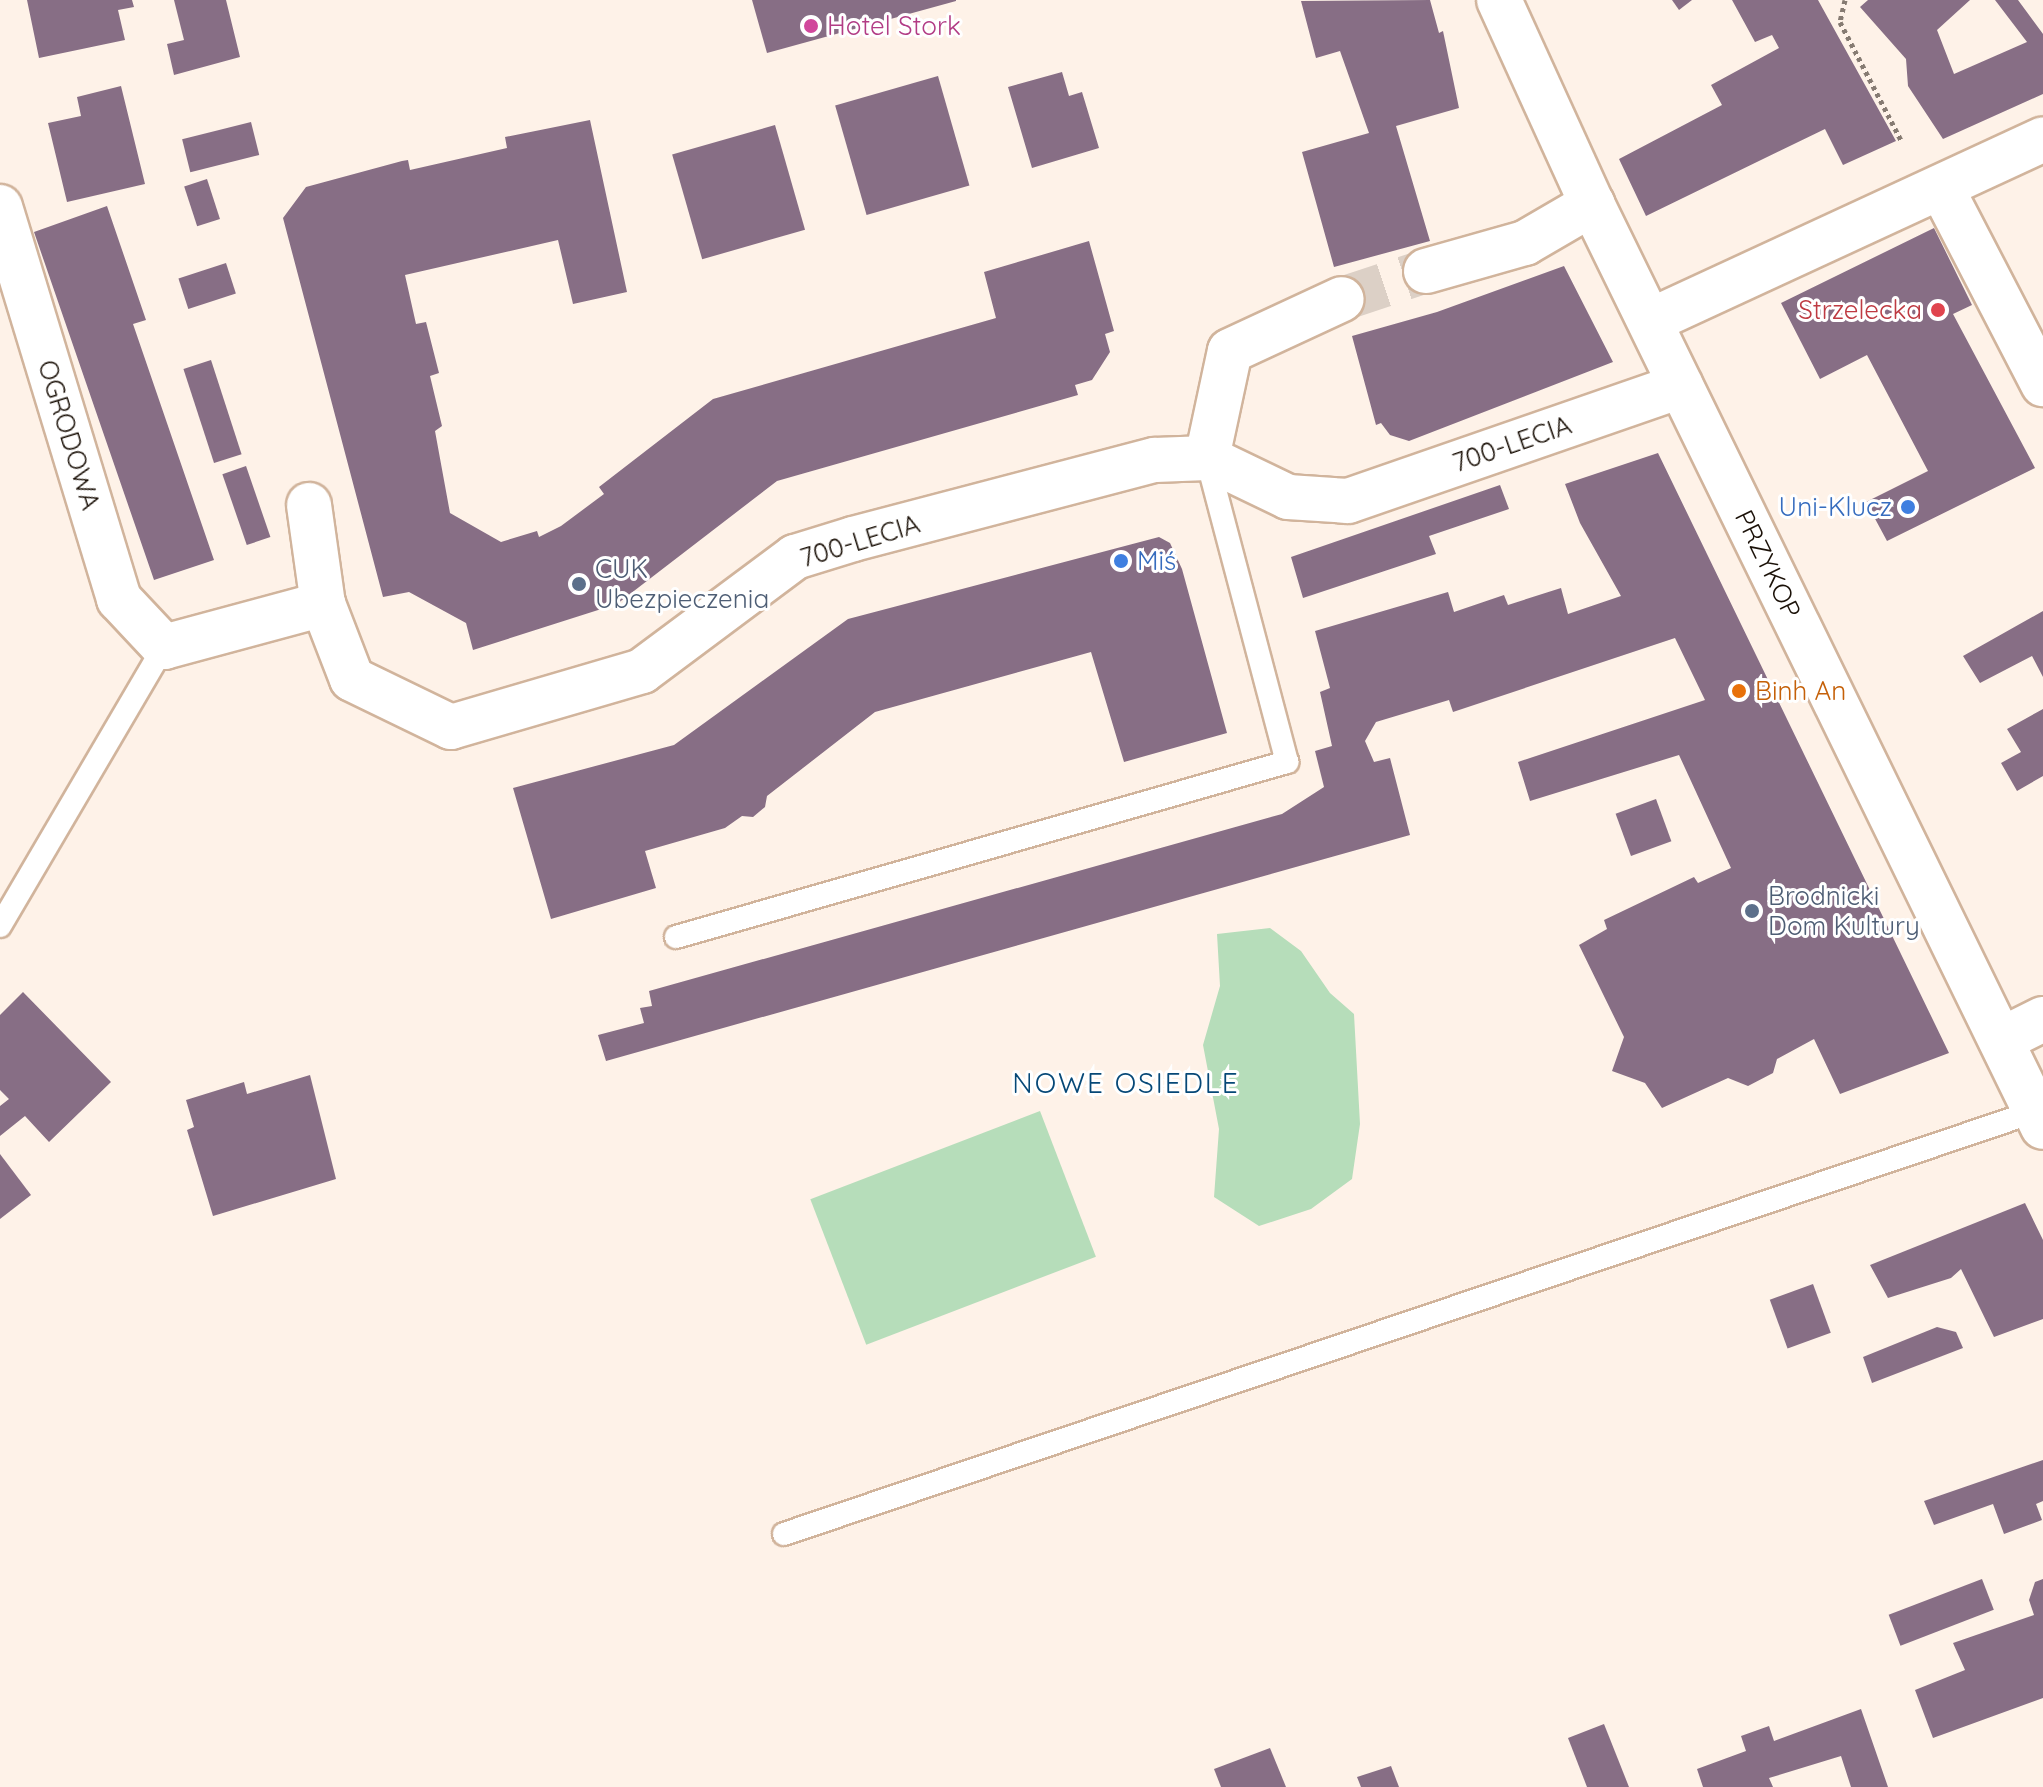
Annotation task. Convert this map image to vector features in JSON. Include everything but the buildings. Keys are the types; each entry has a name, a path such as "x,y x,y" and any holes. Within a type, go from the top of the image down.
{"street":[{"name":"PRZYKOP","path":"1499,0 1592,204 2039,1119"},
{"path":"1650,321 1942,189 2043,139"},
{"path":"1942,189 2043,384"},
{"path":"1426,271 1525,243 1592,204"},
{"name":"OGRODOWA","path":"0,207 119,599 164,647"},
{"path":"1207,458 1230,351 1342,299"},
{"name":"700-LECIA","path":"309,505 323,604 352,679 451,727 642,671 795,557 1155,460 1207,458 1288,497 1348,501 1681,386"},
{"path":"164,647 323,604"},
{"path":"2001,1040 2043,1019"}],"lane":[{"path":"676,937 1287,762 1207,458"},
{"path":"0,926 164,647"},
{"path":"784,1534 2039,1119"}],"path":[{"path":"1845,0 1840,22 1902,142"}],"green space":[{"path":"1270,928 1301,951 1330,993 1354,1014 1360,1124 1352,1179 1311,1209 1259,1226 1214,1197 1219,1129 1203,1045 1220,986 1217,934"},
{"path":"1040,1111 1096,1257 866,1345 810,1199"}],"tunnel":[{"path":"1342,299 1426,271"}],"place":[{"name":"Hotel Stork","path":"811,26"},
{"name":"Strzelecka","path":"1938,310"},
{"name":"Uni-Klucz","path":"1908,507"},
{"name":"Miś","path":"1121,561"},
{"name":"CUK Ubezpieczenia","path":"579,584"},
{"name":"Binh An","path":"1739,691"},
{"name":"Brodnicki Dom Kultury","path":"1752,911"}],"district":[{"name":"NOWE OSIEDLE","path":"1126,1083"}]}
